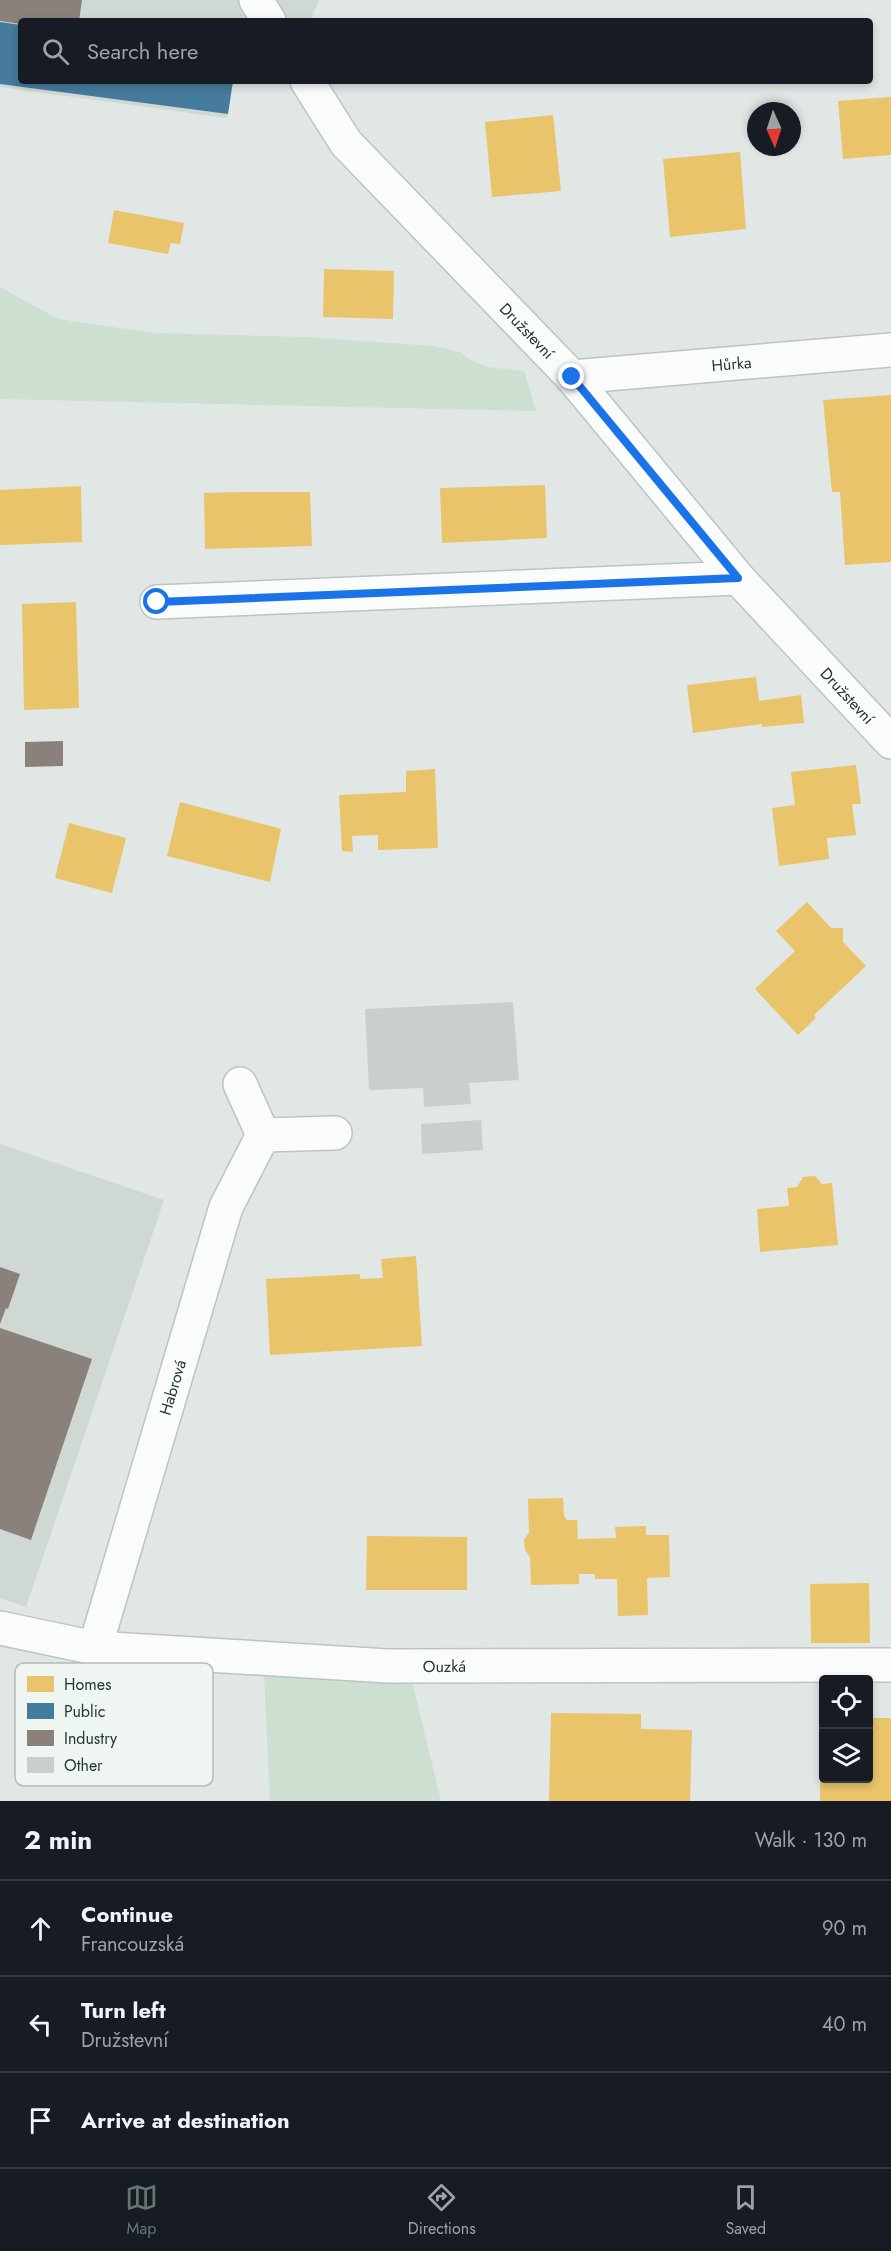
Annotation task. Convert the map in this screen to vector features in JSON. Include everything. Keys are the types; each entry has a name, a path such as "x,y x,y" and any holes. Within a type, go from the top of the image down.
{"street":[{"path":"256,0 267,18"},
{"name":"Družstevní","path":"309,84 346,142 572,377 738,578 891,742"},
{"name":"Hůrka","path":"572,377 891,350"},
{"path":"157,602 738,578"},
{"path":"240,1084 263,1135 336,1133"},
{"name":"Habrová","path":"95,1648 226,1207 263,1135"},
{"name":"Ouzká","path":"0,1628 95,1648 388,1666 891,1665"}],"shaded area":[{"path":"0,0 319,0 311,18 18,18 18,84 233,84 227,118 0,87"},
{"path":"0,1144 164,1200 26,1607 0,1598"}],"green space":[{"path":"0,287 58,319 154,333 305,337 433,346 460,352 467,358 487,367 524,371 536,411 0,399"},
{"path":"264,1674 411,1677 441,1801 270,1801"}],"building: Homes":[{"path":"891,97 891,155 843,159 838,101"},
{"path":"553,115 561,191 492,197 485,122"},
{"path":"740,152 746,229 670,237 663,159"},
{"path":"114,210 184,223 180,244 171,243 168,254 108,243"},
{"path":"324,269 394,271 393,319 323,317"},
{"path":"891,395 891,562 845,565 840,492 832,492 823,400"},
{"path":"545,485 547,538 442,543 440,488"},
{"path":"81,486 82,542 0,545 0,490"},
{"path":"310,492 312,546 205,549 204,493"},
{"path":"76,602 79,708 24,710 22,604"},
{"path":"756,677 759,701 801,695 804,723 762,727 762,724 693,733 687,685"},
{"path":"856,765 861,804 852,804 856,835 827,838 829,859 779,866 772,808 795,805 791,772"},
{"path":"435,769 438,848 378,850 378,835 352,836 353,852 342,851 339,795 406,792 406,771"},
{"path":"180,802 281,829 270,882 167,856"},
{"path":"69,823 126,838 112,893 55,878"},
{"path":"807,902 831,928 843,928 843,942 866,966 814,1015 816,1018 798,1035 755,989 795,951 776,931"},
{"path":"815,1176 822,1184 832,1183 838,1245 760,1252 757,1209 789,1206 787,1188 797,1187 803,1177"},
{"path":"416,1256 422,1346 270,1355 266,1279 360,1274 360,1279 383,1278 381,1259"},
{"path":"563,1498 564,1516 567,1520 577,1520 578,1539 616,1538 615,1527 646,1526 646,1535 669,1535 670,1577 647,1578 648,1615 618,1616 617,1579 595,1579 595,1574 579,1574 579,1584 531,1585 530,1557 525,1550 524,1539 529,1533 528,1499"},
{"path":"367,1536 467,1537 467,1590 366,1590"},
{"path":"869,1583 870,1643 811,1643 810,1584"},
{"path":"551,1713 641,1714 641,1729 692,1730 690,1801 549,1801"},
{"path":"873,1718 891,1718 891,1801 820,1801 820,1783 873,1783"}],"building: Public":[{"path":"0,22 18,25 18,84 233,84 228,114 0,84"}],"building: Industry":[{"path":"0,0 82,0 79,18 18,18 18,24 0,21"},
{"path":"63,741 63,766 25,767 25,742"},
{"path":"0,1267 20,1274 8,1309 6,1308 0,1324"},
{"path":"0,1328 92,1359 31,1540 0,1529"}],"building: Other":[{"path":"513,1002 519,1080 469,1083 471,1104 424,1107 423,1088 369,1090 365,1009"},
{"path":"481,1120 483,1150 422,1154 421,1124"}],"route":[{"path":"157,602 738,578 572,377"}]}
